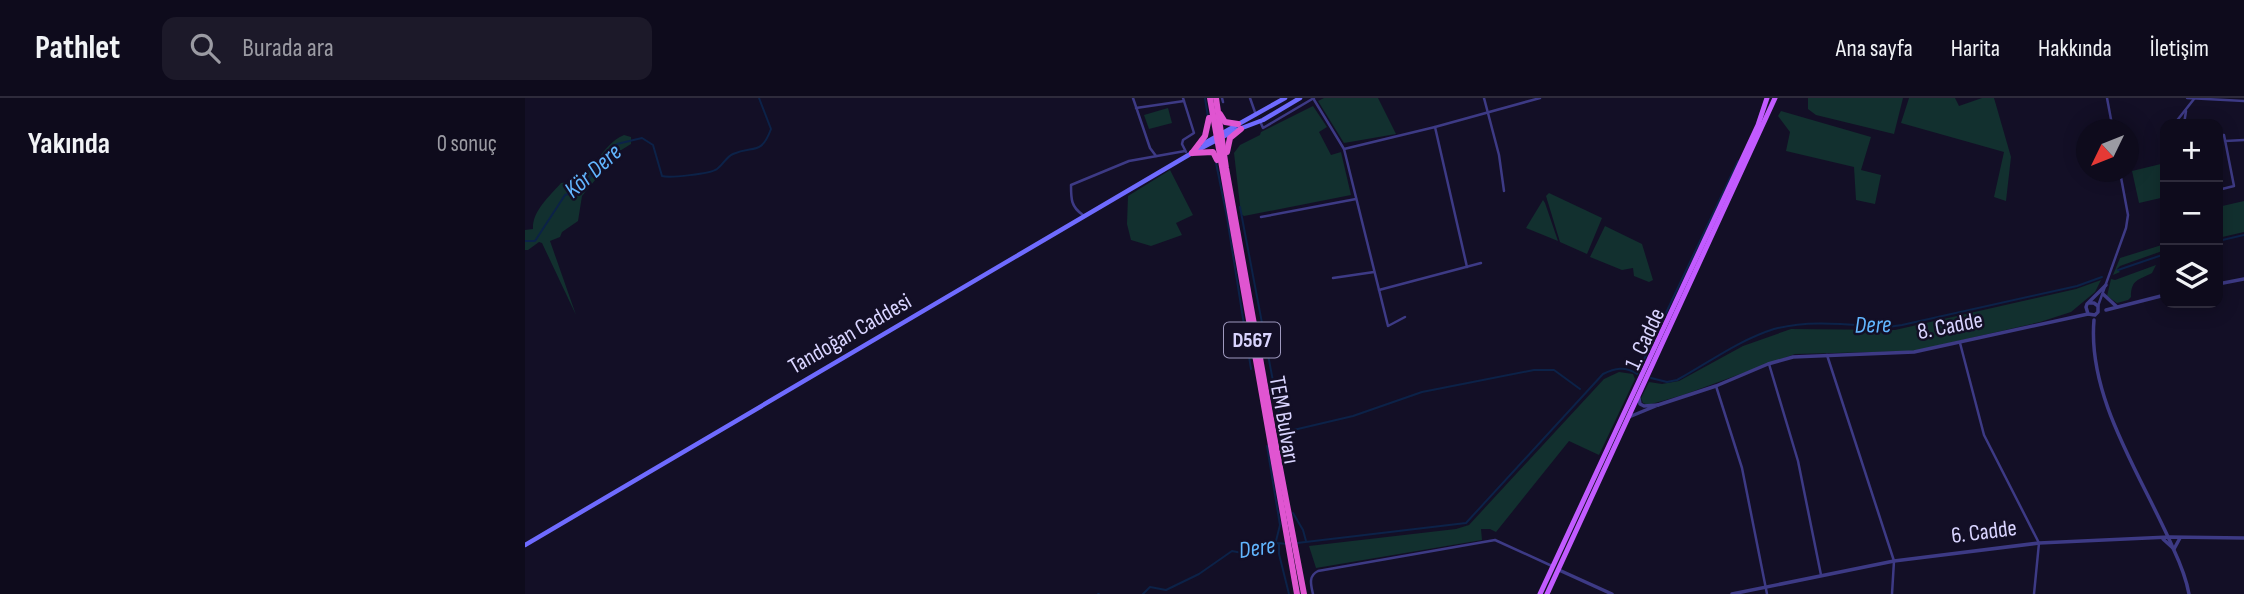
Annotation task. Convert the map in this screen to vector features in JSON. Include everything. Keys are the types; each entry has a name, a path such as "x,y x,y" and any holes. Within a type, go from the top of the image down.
{"highway":[{"name":"D567","path":"1209,98 1226,168 1290,539 1304,594"},
{"path":"1188,153 1208,131 1209,98"},
{"name":"D567","path":"1219,137 1221,99"},
{"path":"1219,111 1225,122 1240,127 1230,138 1226,168"},
{"name":"TEM Bulvarı","path":"1219,137 1223,178 1290,539"},
{"path":"1188,153 1213,152 1223,178"},
{"name":"D567","path":"1296,568 1297,594"}],"main road":[{"path":"1240,127 1285,98"},
{"path":"1240,127 1250,126 1300,98"},
{"name":"1. Cadde","path":"1540,594 1643,379 1758,125 1767,98"},
{"name":"1. Cadde","path":"1647,369 1775,98"},
{"name":"Tandoğan Caddesi","path":"525,545 1086,217 1188,153 1240,127"},
{"name":"1. Cadde","path":"1547,594 1638,396 1643,379"}],"street":[{"path":"1132,98 1150,148 1156,156"},
{"path":"1159,98 1164,104"},
{"path":"1250,98 1263,128 1314,98 1344,149 1388,326 1405,317"},
{"path":"1484,98 1504,191"},
{"path":"1344,149 1540,98"},
{"path":"2107,98 2111,119"},
{"path":"2187,98 2244,101"},
{"path":"1086,217 1075,209 1071,202 1071,185 1129,161 1188,153 1182,144 1183,140 1194,133 1184,99 1136,108"},
{"path":"2178,119 2194,99"},
{"path":"2185,119 2186,108"},
{"path":"1435,127 1467,267"},
{"path":"2223,135 2234,186 2223,189"},
{"path":"2225,141 2244,140"},
{"path":"2097,313 2126,228 2128,215 2122,182"},
{"path":"1261,217 1356,199"},
{"path":"1378,290 1481,263"},
{"path":"1333,278 1374,272"},
{"path":"2223,283 2244,279"},
{"path":"2074,317 2106,285"},
{"path":"2103,294 2117,307"},
{"path":"2091,317 2106,310 2160,296"},
{"path":"2088,304 2094,303 2106,310"},
{"path":"2088,304 2095,362 2113,421 2169,537 2185,575 2189,594"},
{"name":"8. Cadde","path":"1628,418 1637,412 1793,357 1914,352 2074,317 2091,317"},
{"path":"1960,344 1984,435 2039,543 2034,594"},
{"path":"1827,355 1894,561 1892,594"},
{"path":"1768,364 1798,461 1821,575"},
{"path":"1716,386 1742,468 1767,594"},
{"path":"1638,396 1640,404 1644,406 1658,405"},
{"path":"2165,528 2159,538 2174,549"},
{"name":"6. Cadde","path":"1732,594 1894,561 2039,543 2169,537 2244,538"},
{"path":"2174,549 2180,537"},
{"path":"1313,594 1310,581 1318,571 1495,540 1552,566"},
{"path":"1559,570 1612,594"}],"green space":[{"path":"1324,98 1378,98 1396,134 1344,143 1318,101"},
{"path":"1808,98 1903,98 1894,134 1816,115 1808,109"},
{"path":"1909,98 1955,98 1959,106 1982,98 1994,98 2011,157 2006,201 1994,197 2004,152 1901,123"},
{"path":"1313,106 1327,127 1319,132 1331,155 1341,152 1351,195 1244,216 1241,214 1234,153 1240,145 1261,132"},
{"path":"1168,108 1172,123 1149,129 1144,115"},
{"path":"1781,111 1871,137 1861,170 1881,175 1875,204 1856,200 1854,167 1786,151 1790,132 1778,116"},
{"path":"624,135 631,137 631,144 618,152 582,196 578,221 562,232 560,237 550,241 576,315 542,243 525,250 525,230 533,229 535,216 561,183 577,181 577,176 590,168 616,139"},
{"path":"2160,164 2160,198 2139,203 2134,182 2139,182 2139,169"},
{"path":"1170,170 1193,215 1176,223 1182,235 1151,246 1131,240 1127,224 1128,196"},
{"path":"1549,193 1602,218 1587,254 1560,242 1546,196"},
{"path":"1543,200 1545,203 1558,241 1526,228"},
{"path":"2244,201 2244,232 2223,237 2223,206"},
{"path":"1605,226 1642,244 1653,280 1649,282 1634,276 1633,268 1622,270 1590,257"},
{"path":"2160,246 2160,252 2120,266 2117,269 2120,272 2113,275 2120,258"},
{"path":"2156,265 2152,273 2134,283 2128,300 2117,303 2107,296 2111,279 2115,280"},
{"path":"2101,280 2095,292 2071,312 2040,322 1914,351 1795,354 1648,405 1643,403 1641,398 1649,382 1662,384 1679,381 1743,346 1791,329 1895,330 2076,289"},
{"path":"1619,372 1633,374 1635,379 1599,455 1569,441 1496,532 1481,529 1482,540 1316,568 1309,546 1456,529 1469,525 1604,379"}],"waterway":[{"name":"Kör Dere","path":"525,241 535,241 565,195 579,191 617,144 642,138 653,145 662,176 713,171 733,154 760,146 771,129 759,98"},
{"path":"1205,98 1208,117"},
{"path":"1297,543 1466,523 1603,374 1620,369 1637,374 1738,161"},
{"path":"1216,163 1251,369"},
{"path":"1240,207 1280,418 1285,432 1353,416 1422,392 1534,370 1554,370 1580,389"},
{"path":"2223,240 2244,235"},
{"path":"2118,270 2160,256"},
{"name":"Dere","path":"1651,378 1667,382 1677,380 1736,345 1774,329 1816,323 1888,327 1902,325 2077,286 2102,277"},
{"path":"1267,446 1280,525 1276,541"},
{"path":"1293,513 1306,541"},
{"path":"1279,544 1289,594"},
{"name":"Dere","path":"1143,594 1150,587 1166,590 1199,574 1232,551 1247,554 1254,546 1288,544"}]}
